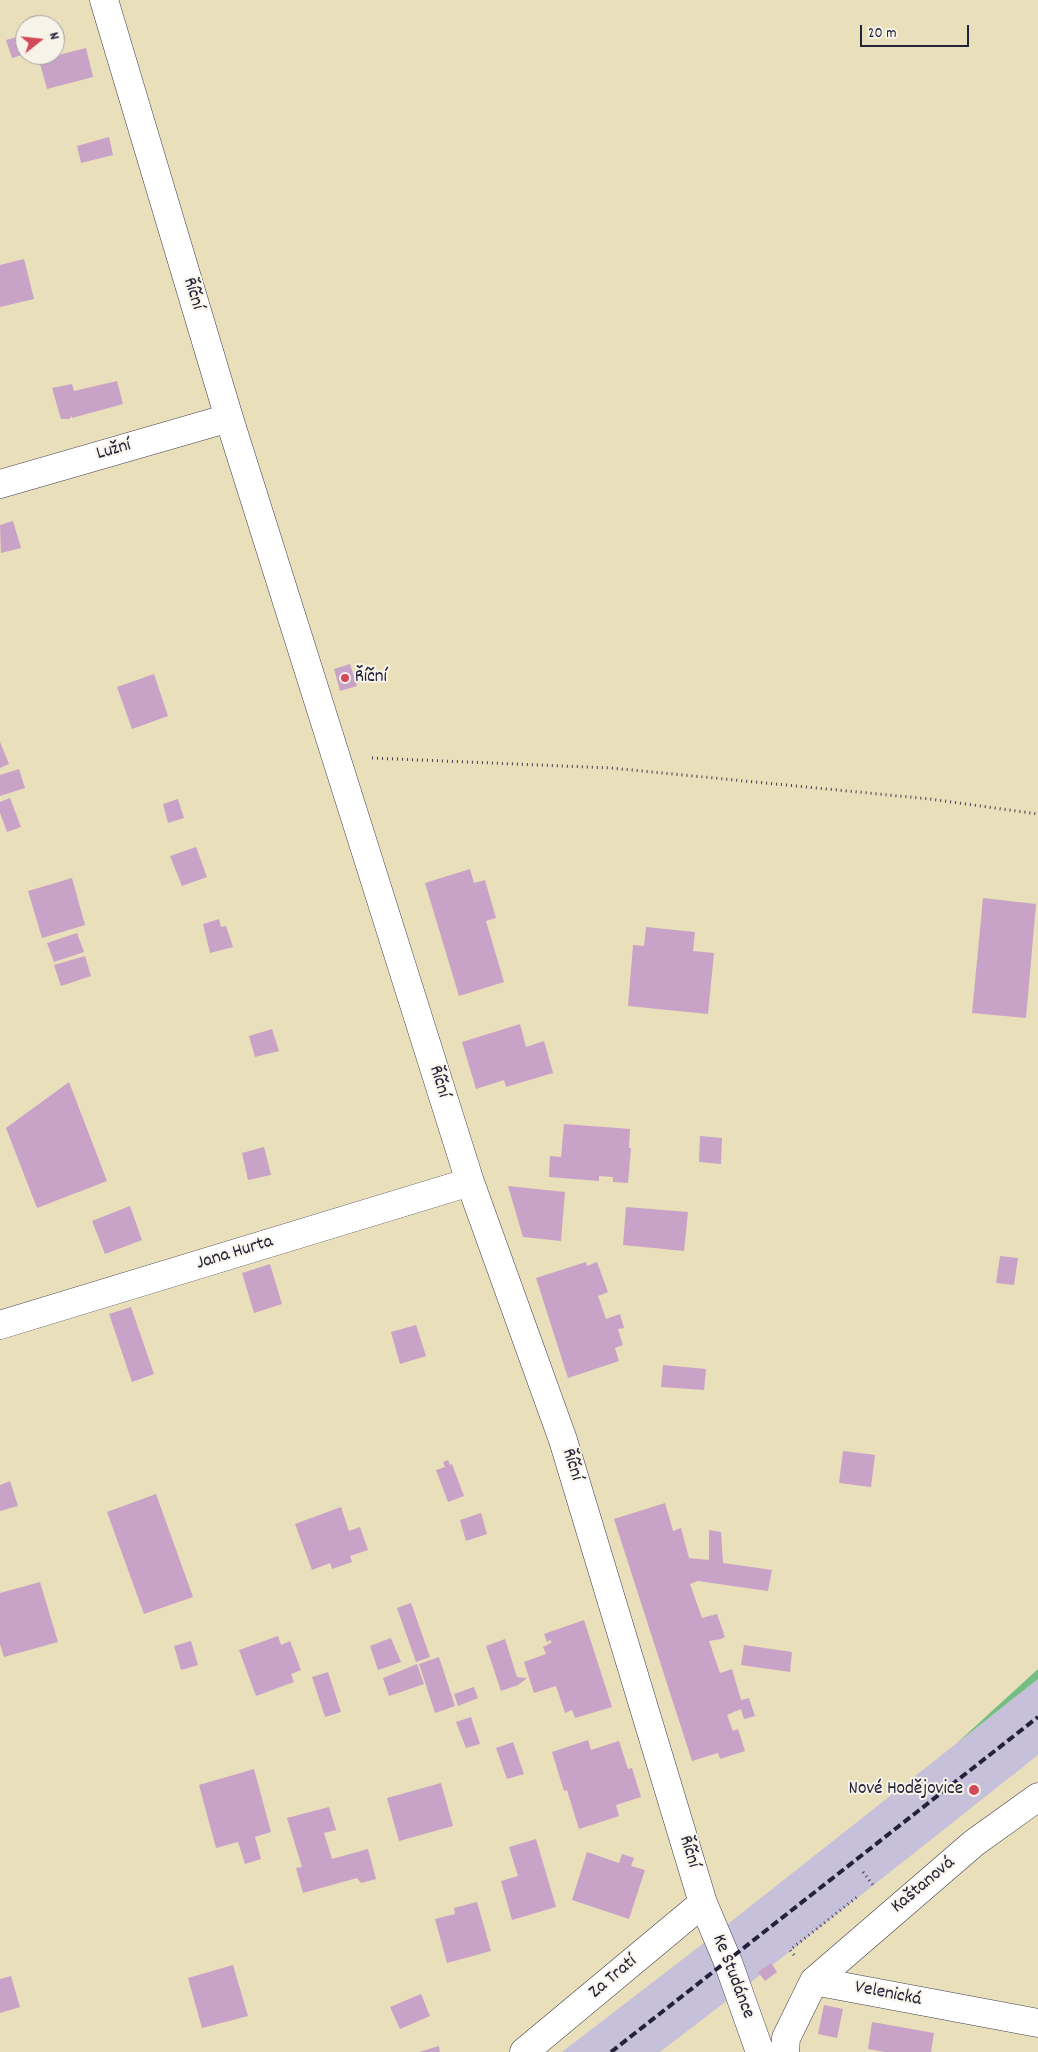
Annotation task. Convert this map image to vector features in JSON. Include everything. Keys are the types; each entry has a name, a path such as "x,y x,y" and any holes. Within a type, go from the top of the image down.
{"street":[{"name":"Říční","path":"104,0 229,418 470,1182 563,1440 703,1902"},
{"name":"Lužní","path":"0,484 229,418"},
{"name":"Jana Hurta","path":"0,1325 470,1182"},
{"name":"Kaštanová","path":"814,1981 974,1844 1038,1797"},
{"name":"Za Tratí","path":"524,2052 703,1902"},
{"name":"Ke Studánce","path":"703,1902 728,1962 760,2052"},
{"name":"Velenická","path":"814,1981 1038,2023"},
{"path":"785,2052 786,2038 814,1981"}],"path":[{"path":"336,756 611,768 930,799 1038,814"},
{"path":"863,1872 873,1885 865,1891"},
{"path":"790,1950 858,1897"}],"shaded area":[{"path":"1038,1679 1038,1755 746,1986 660,2052 562,2052 709,1939"}],"green space":[{"path":"1038,1669 1038,1679 957,1743"}],"building":[{"path":"15,38 15,57 12,58 6,40"},
{"path":"86,48 93,77 47,89 40,65 65,65 65,53"},
{"path":"109,137 113,155 81,163 77,146"},
{"path":"24,259 34,299 0,307 0,265"},
{"path":"117,381 123,404 72,418 72,416 69,419 61,419 52,388 72,384 74,391"},
{"path":"13,521 21,548 1,553 0,525"},
{"name":"Říční","path":"350,664 357,686 340,691 334,669"},
{"path":"154,674 168,716 132,729 117,687"},
{"path":"0,742 9,764 0,768"},
{"path":"19,769 25,788 0,796 0,775"},
{"path":"10,798 21,827 7,832 0,813 0,802"},
{"path":"178,799 184,818 168,823 163,804"},
{"path":"196,847 207,877 182,886 170,856"},
{"path":"470,869 474,883 485,880 496,918 486,921 504,982 459,996 425,883"},
{"path":"72,878 85,925 42,938 28,891"},
{"path":"983,898 1036,904 1026,1018 972,1013"},
{"path":"219,919 221,927 226,926 233,947 210,953 203,924"},
{"path":"646,927 695,932 693,951 714,953 708,1014 628,1006 633,945 644,946"},
{"path":"77,933 84,952 54,962 47,943"},
{"path":"85,956 91,976 61,986 54,965"},
{"path":"520,1024 526,1047 544,1041 553,1073 506,1087 504,1080 476,1089 462,1042"},
{"path":"272,1029 279,1051 255,1057 249,1036"},
{"path":"69,1082 107,1181 37,1208 6,1128"},
{"path":"564,1124 630,1129 629,1148 631,1148 628,1183 613,1182 613,1177 599,1176 599,1181 549,1177 550,1156 561,1157"},
{"path":"700,1136 722,1138 721,1164 699,1162"},
{"path":"264,1147 271,1175 248,1180 242,1153"},
{"path":"508,1186 565,1192 561,1241 523,1237"},
{"path":"130,1206 142,1240 105,1254 92,1221"},
{"path":"626,1207 688,1212 684,1251 623,1245"},
{"path":"1000,1256 1018,1258 1014,1285 996,1283"},
{"path":"586,1262 587,1266 597,1262 608,1292 598,1296 606,1319 620,1314 624,1328 618,1329 623,1345 615,1348 619,1361 568,1378 536,1278"},
{"path":"270,1264 282,1304 254,1313 242,1273"},
{"path":"131,1307 154,1374 132,1382 109,1314"},
{"path":"416,1325 426,1356 400,1364 391,1332"},
{"path":"663,1365 706,1369 704,1390 661,1387"},
{"path":"843,1451 875,1455 871,1487 839,1483"},
{"path":"448,1460 450,1465 452,1464 464,1496 448,1502 436,1470 445,1467 443,1462"},
{"path":"10,1481 18,1506 0,1511 0,1485"},
{"path":"156,1494 193,1597 144,1614 107,1512"},
{"path":"665,1503 673,1531 681,1528 689,1558 709,1560 709,1530 721,1532 723,1563 772,1570 768,1591 698,1581 690,1584 702,1618 717,1614 725,1637 709,1641 720,1673 732,1669 741,1700 749,1698 755,1716 744,1719 741,1709 727,1715 733,1731 738,1729 745,1751 720,1759 718,1753 692,1761 614,1519"},
{"path":"341,1507 349,1531 360,1527 368,1550 350,1556 352,1562 332,1569 330,1563 312,1570 295,1524"},
{"path":"481,1513 487,1534 466,1541 460,1520"},
{"path":"40,1582 58,1642 4,1657 0,1644 0,1593"},
{"path":"411,1603 430,1657 416,1662 397,1608"},
{"path":"584,1620 612,1707 575,1718 572,1710 565,1713 556,1686 534,1693 524,1662 546,1654 543,1647 551,1643 551,1640 547,1642 544,1634"},
{"path":"278,1636 281,1645 290,1641 301,1670 291,1674 294,1682 256,1696 239,1650"},
{"path":"391,1638 401,1662 378,1670 370,1646"},
{"path":"505,1639 517,1677 527,1678 518,1685 501,1691 486,1646"},
{"path":"191,1641 198,1665 181,1670 174,1646"},
{"path":"744,1645 792,1652 790,1672 741,1665"},
{"path":"439,1657 455,1706 435,1713 419,1664"},
{"path":"417,1664 424,1684 389,1696 383,1678"},
{"path":"328,1672 341,1712 325,1717 312,1677"},
{"path":"474,1687 478,1698 458,1706 454,1694"},
{"path":"471,1717 480,1744 466,1748 456,1722"},
{"path":"588,1740 591,1750 619,1741 628,1769 632,1768 641,1797 616,1805 619,1816 579,1829 567,1790 564,1791 552,1752"},
{"path":"513,1742 524,1774 507,1779 496,1748"},
{"path":"254,1769 271,1832 255,1837 261,1859 245,1864 238,1842 216,1848 199,1785"},
{"path":"441,1783 453,1826 399,1841 387,1798"},
{"path":"329,1807 336,1830 324,1833 332,1859 368,1849 376,1879 361,1883 357,1878 303,1893 296,1868 302,1867 287,1818"},
{"path":"536,1839 556,1907 512,1920 501,1881 518,1876 509,1847"},
{"path":"587,1852 619,1863 622,1854 634,1858 631,1866 645,1870 629,1919 572,1900"},
{"path":"477,1902 491,1951 447,1963 435,1919 455,1914 454,1908"},
{"path":"771,1963 777,1972 765,1981 758,1972"},
{"path":"233,1965 248,2016 202,2028 188,1978"},
{"path":"11,1976 20,2007 0,2013 0,1979"},
{"path":"421,1994 430,2016 400,2029 390,2007"},
{"path":"824,2005 843,2009 837,2038 818,2034"},
{"path":"872,2022 934,2033 931,2052 885,2052 868,2049"},
{"path":"439,2046 440,2052 419,2052"}],"railway":[{"path":"611,2052 1038,1717"}],"place":[{"name":"Říční","path":"345,678"},
{"name":"Nové Hodějovice","path":"974,1790"}]}
